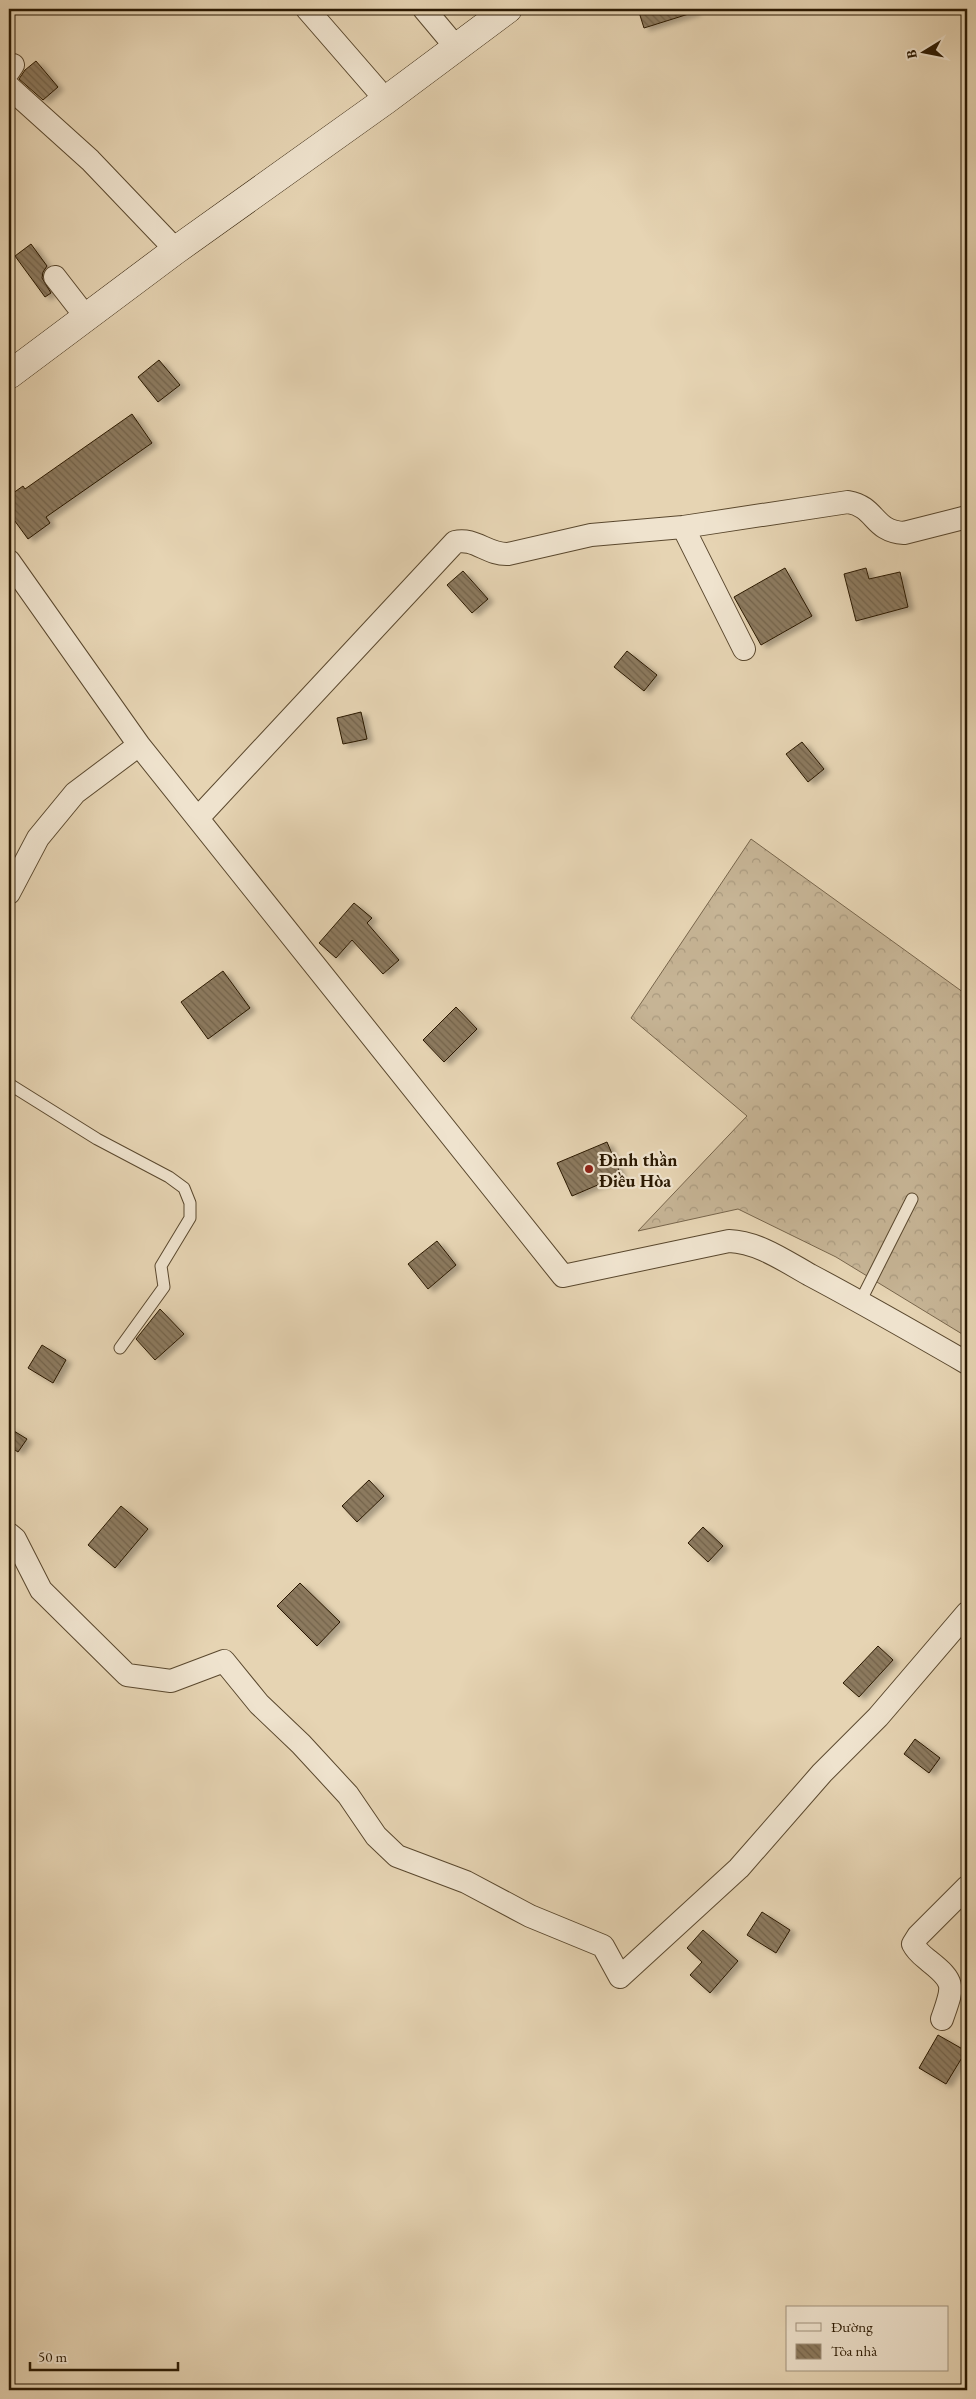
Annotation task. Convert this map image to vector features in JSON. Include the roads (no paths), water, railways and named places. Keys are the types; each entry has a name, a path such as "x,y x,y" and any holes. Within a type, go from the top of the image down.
{"street":[{"path":"307,9 386,100"},
{"path":"424,9 455,46"},
{"path":"9,375 176,250 386,100 455,46 508,9"},
{"path":"9,87 90,160 176,250"},
{"path":"55,277 86,317"},
{"path":"198,818 455,542 462,540 471,542 497,554 591,535 683,527 848,502 859,504 885,530 894,533 904,533 967,517"},
{"path":"683,527 744,649"},
{"path":"9,562 139,745 563,1276 729,1241 743,1242 771,1254 860,1302 967,1363"},
{"path":"9,892 38,838 75,793 139,745"},
{"path":"9,1534 15,1539 41,1590 128,1676 170,1681 224,1661 260,1704 301,1744 348,1795 376,1836 397,1856 466,1882 530,1916 603,1946 620,1977 739,1868 822,1773 878,1717 967,1613"},
{"path":"942,2019 950,1997 951,1983 945,1973 916,1950 913,1944 918,1936 967,1887"}],"lane":[{"path":"9,1084 97,1139 168,1176 184,1188 188,1195 191,1209 190,1218 161,1266 164,1287 120,1348"},
{"path":"860,1302 912,1199"}],"place":[{"name":"Đình thần Điều Hòa","path":"589,1169"}]}
